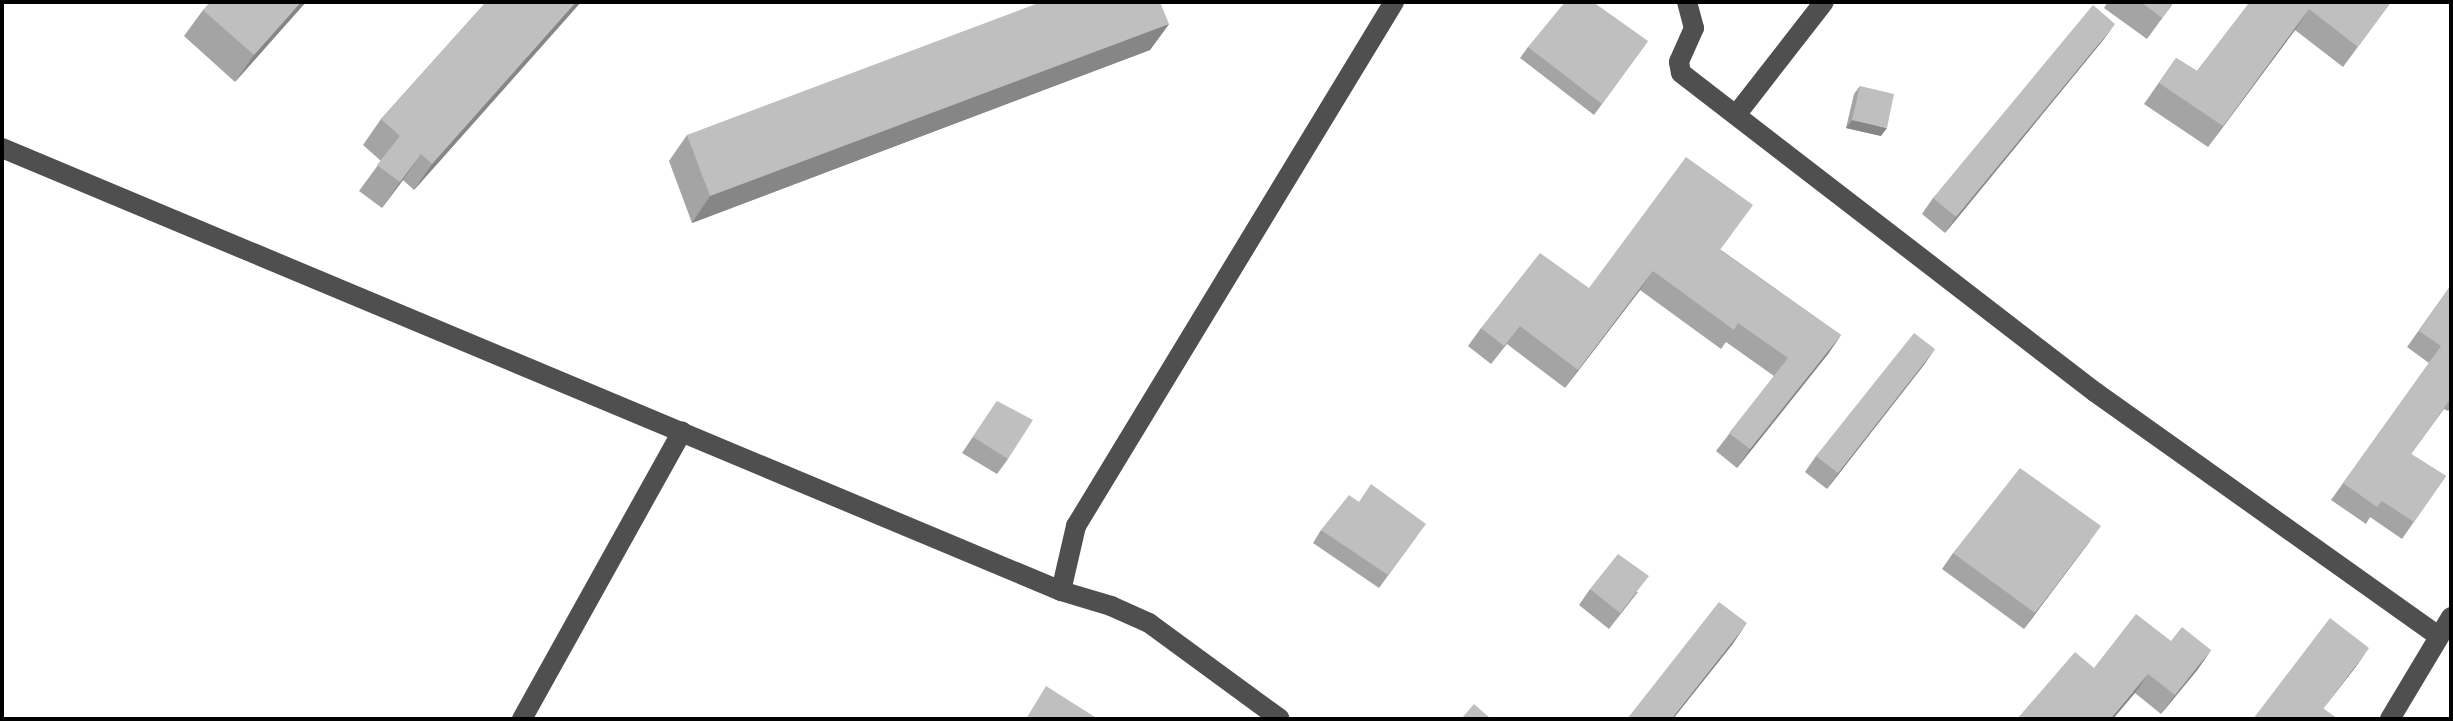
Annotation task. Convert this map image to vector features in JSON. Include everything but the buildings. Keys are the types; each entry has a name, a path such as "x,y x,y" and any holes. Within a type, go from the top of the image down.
{"street":[{"path":"1061,591 1076,526 1394,2"},
{"path":"1687,2 1694,28 1679,62 1681,73 2095,392 2438,636"},
{"path":"1736,115 1824,2"},
{"path":"2,148 1061,591 1149,623 1280,719"},
{"path":"522,719 682,431"},
{"path":"2390,719 2451,617"}]}
